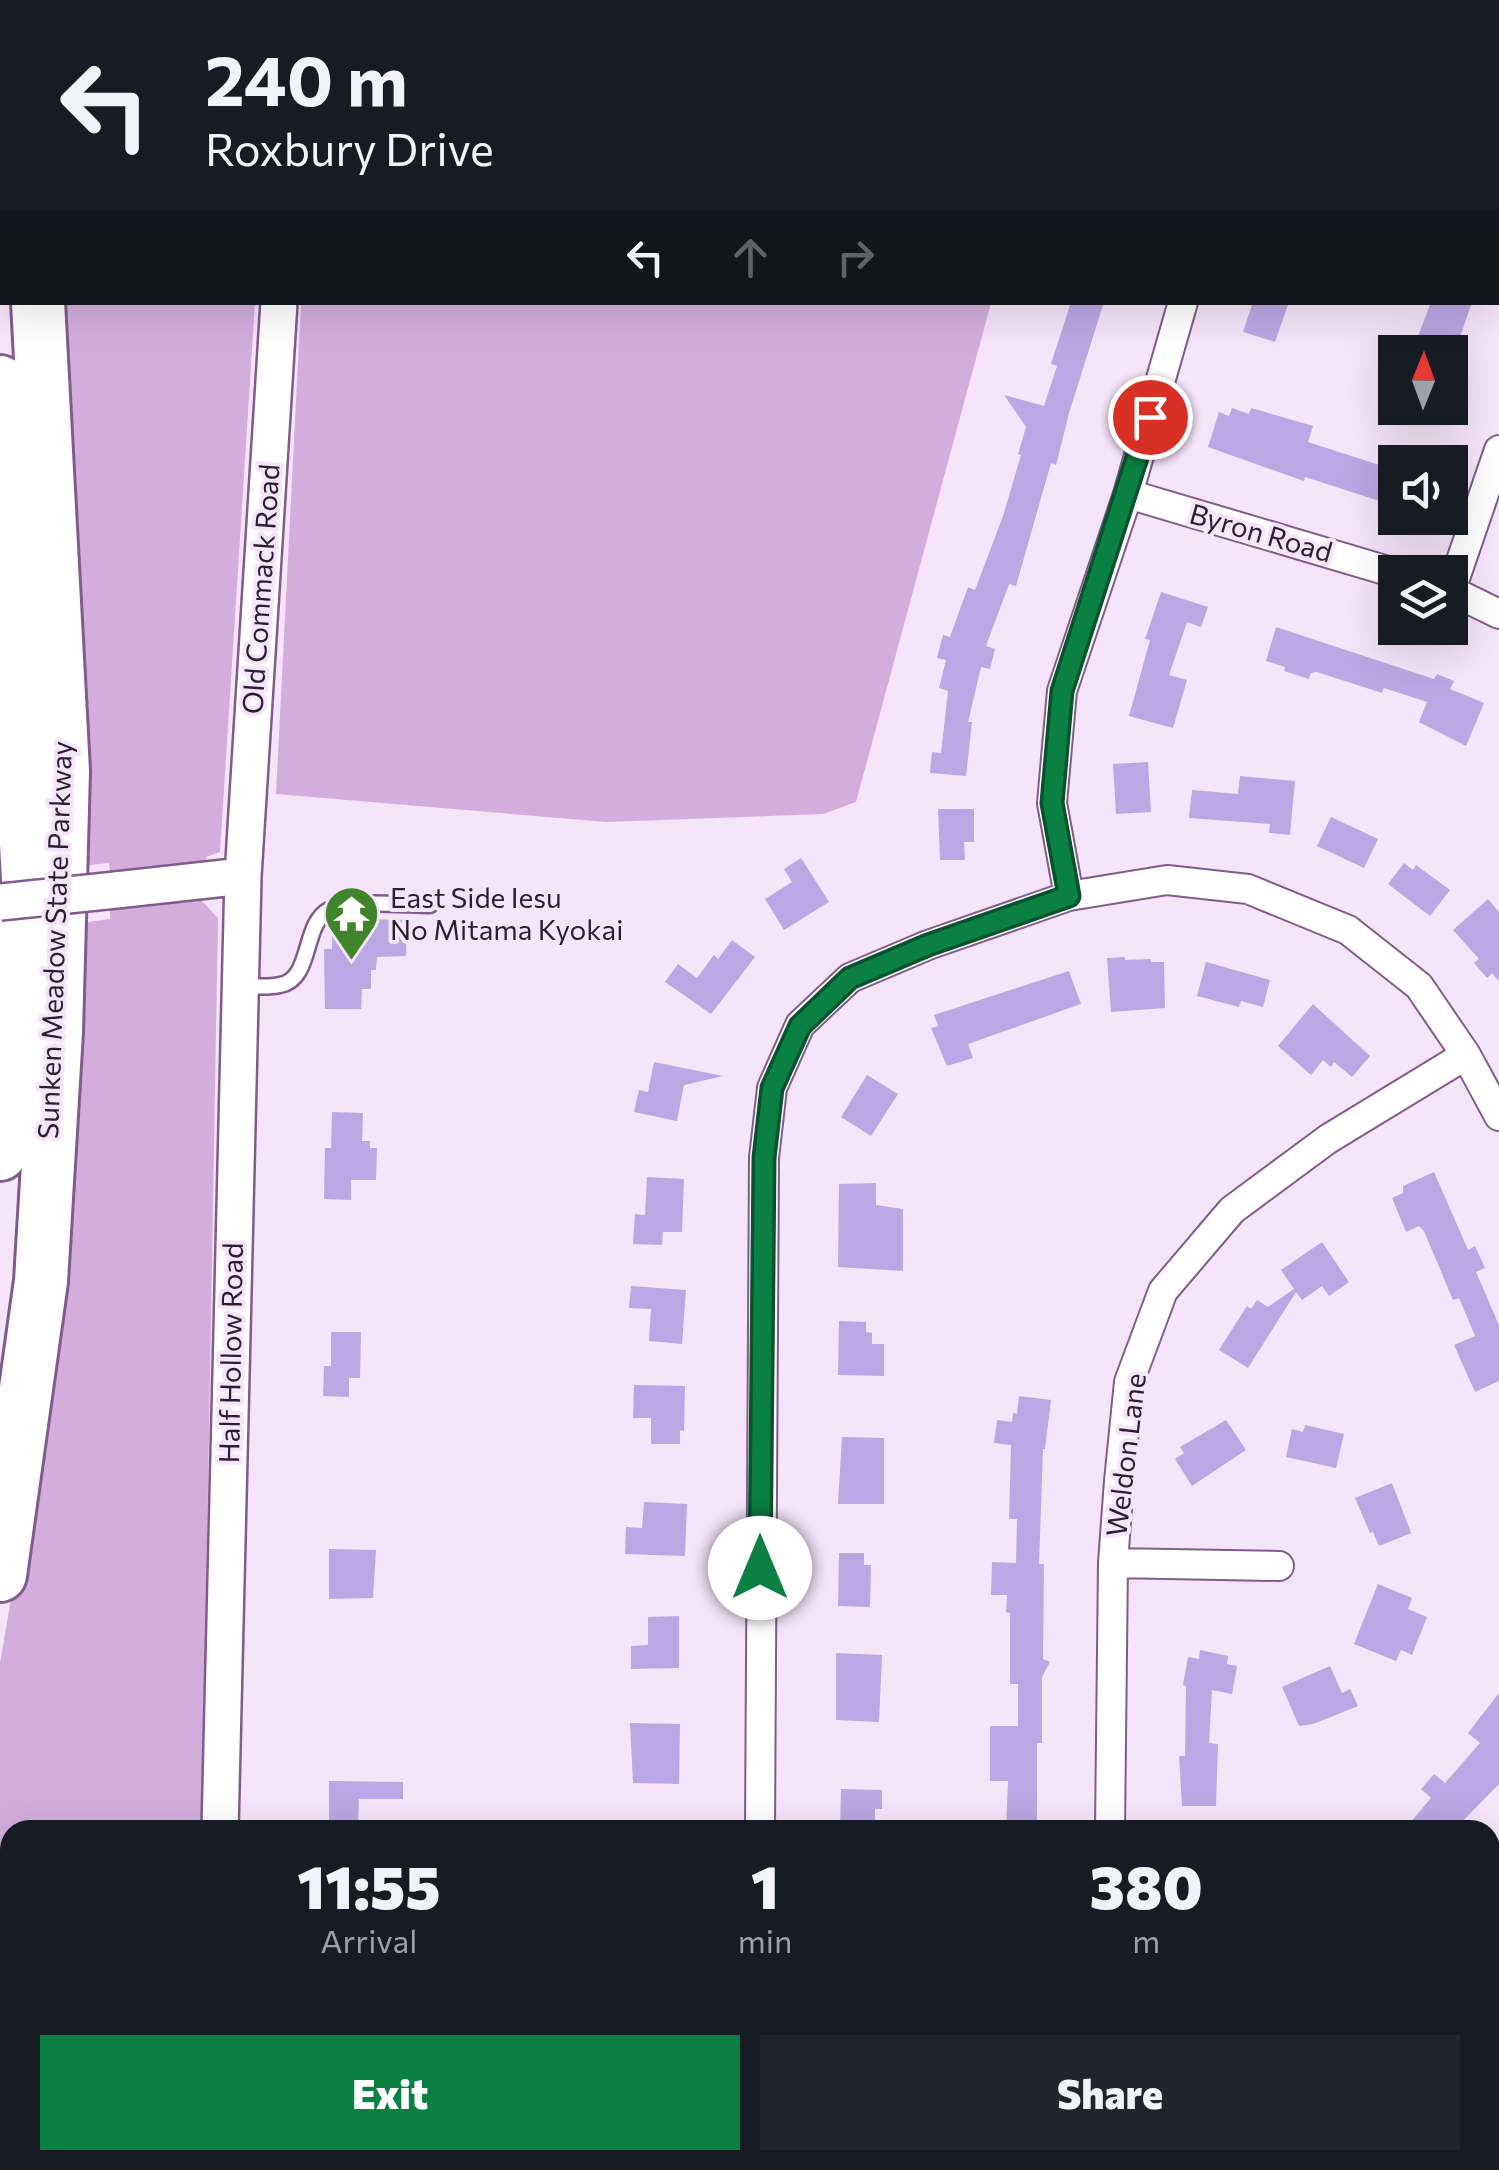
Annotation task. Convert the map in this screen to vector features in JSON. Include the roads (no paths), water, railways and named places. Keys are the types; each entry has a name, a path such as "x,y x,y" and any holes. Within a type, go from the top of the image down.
{"highway":[{"name":"Sunken Meadow State Parkway","path":"0,1575 41,1280 56,1032 63,771 38,305"},
{"name":"Sunken Meadow State Parkway","path":"0,382 29,898 0,1154"}],"street":[{"name":"Old Commack Road","path":"243,876 279,305"},
{"path":"1069,896 1052,803 1062,691 1128,494 1182,305"},
{"path":"1462,555 1499,450"},
{"name":"Byron Road","path":"1128,494 1378,568"},
{"path":"1468,599 1499,614"},
{"path":"0,902 243,876"},
{"name":"Half Hollow Road","path":"220,1820 243,876"},
{"path":"760,1820 764,1158 772,1088 800,1026 850,978 928,945 1069,896 1167,880 1248,889 1348,930 1418,986 1466,1055 1499,1116"},
{"name":"Weldon Lane","path":"1110,1820 1112,1563 1130,1382 1164,1292 1232,1210 1328,1139 1466,1055"},
{"path":"1112,1563 1279,1566"}],"lane":[{"path":"240,986 284,985 296,976 317,922 328,911 352,906 430,905"}],"place":[{"name":"East Side Iesu No Mitama Kyokai","path":"351,963"}]}
